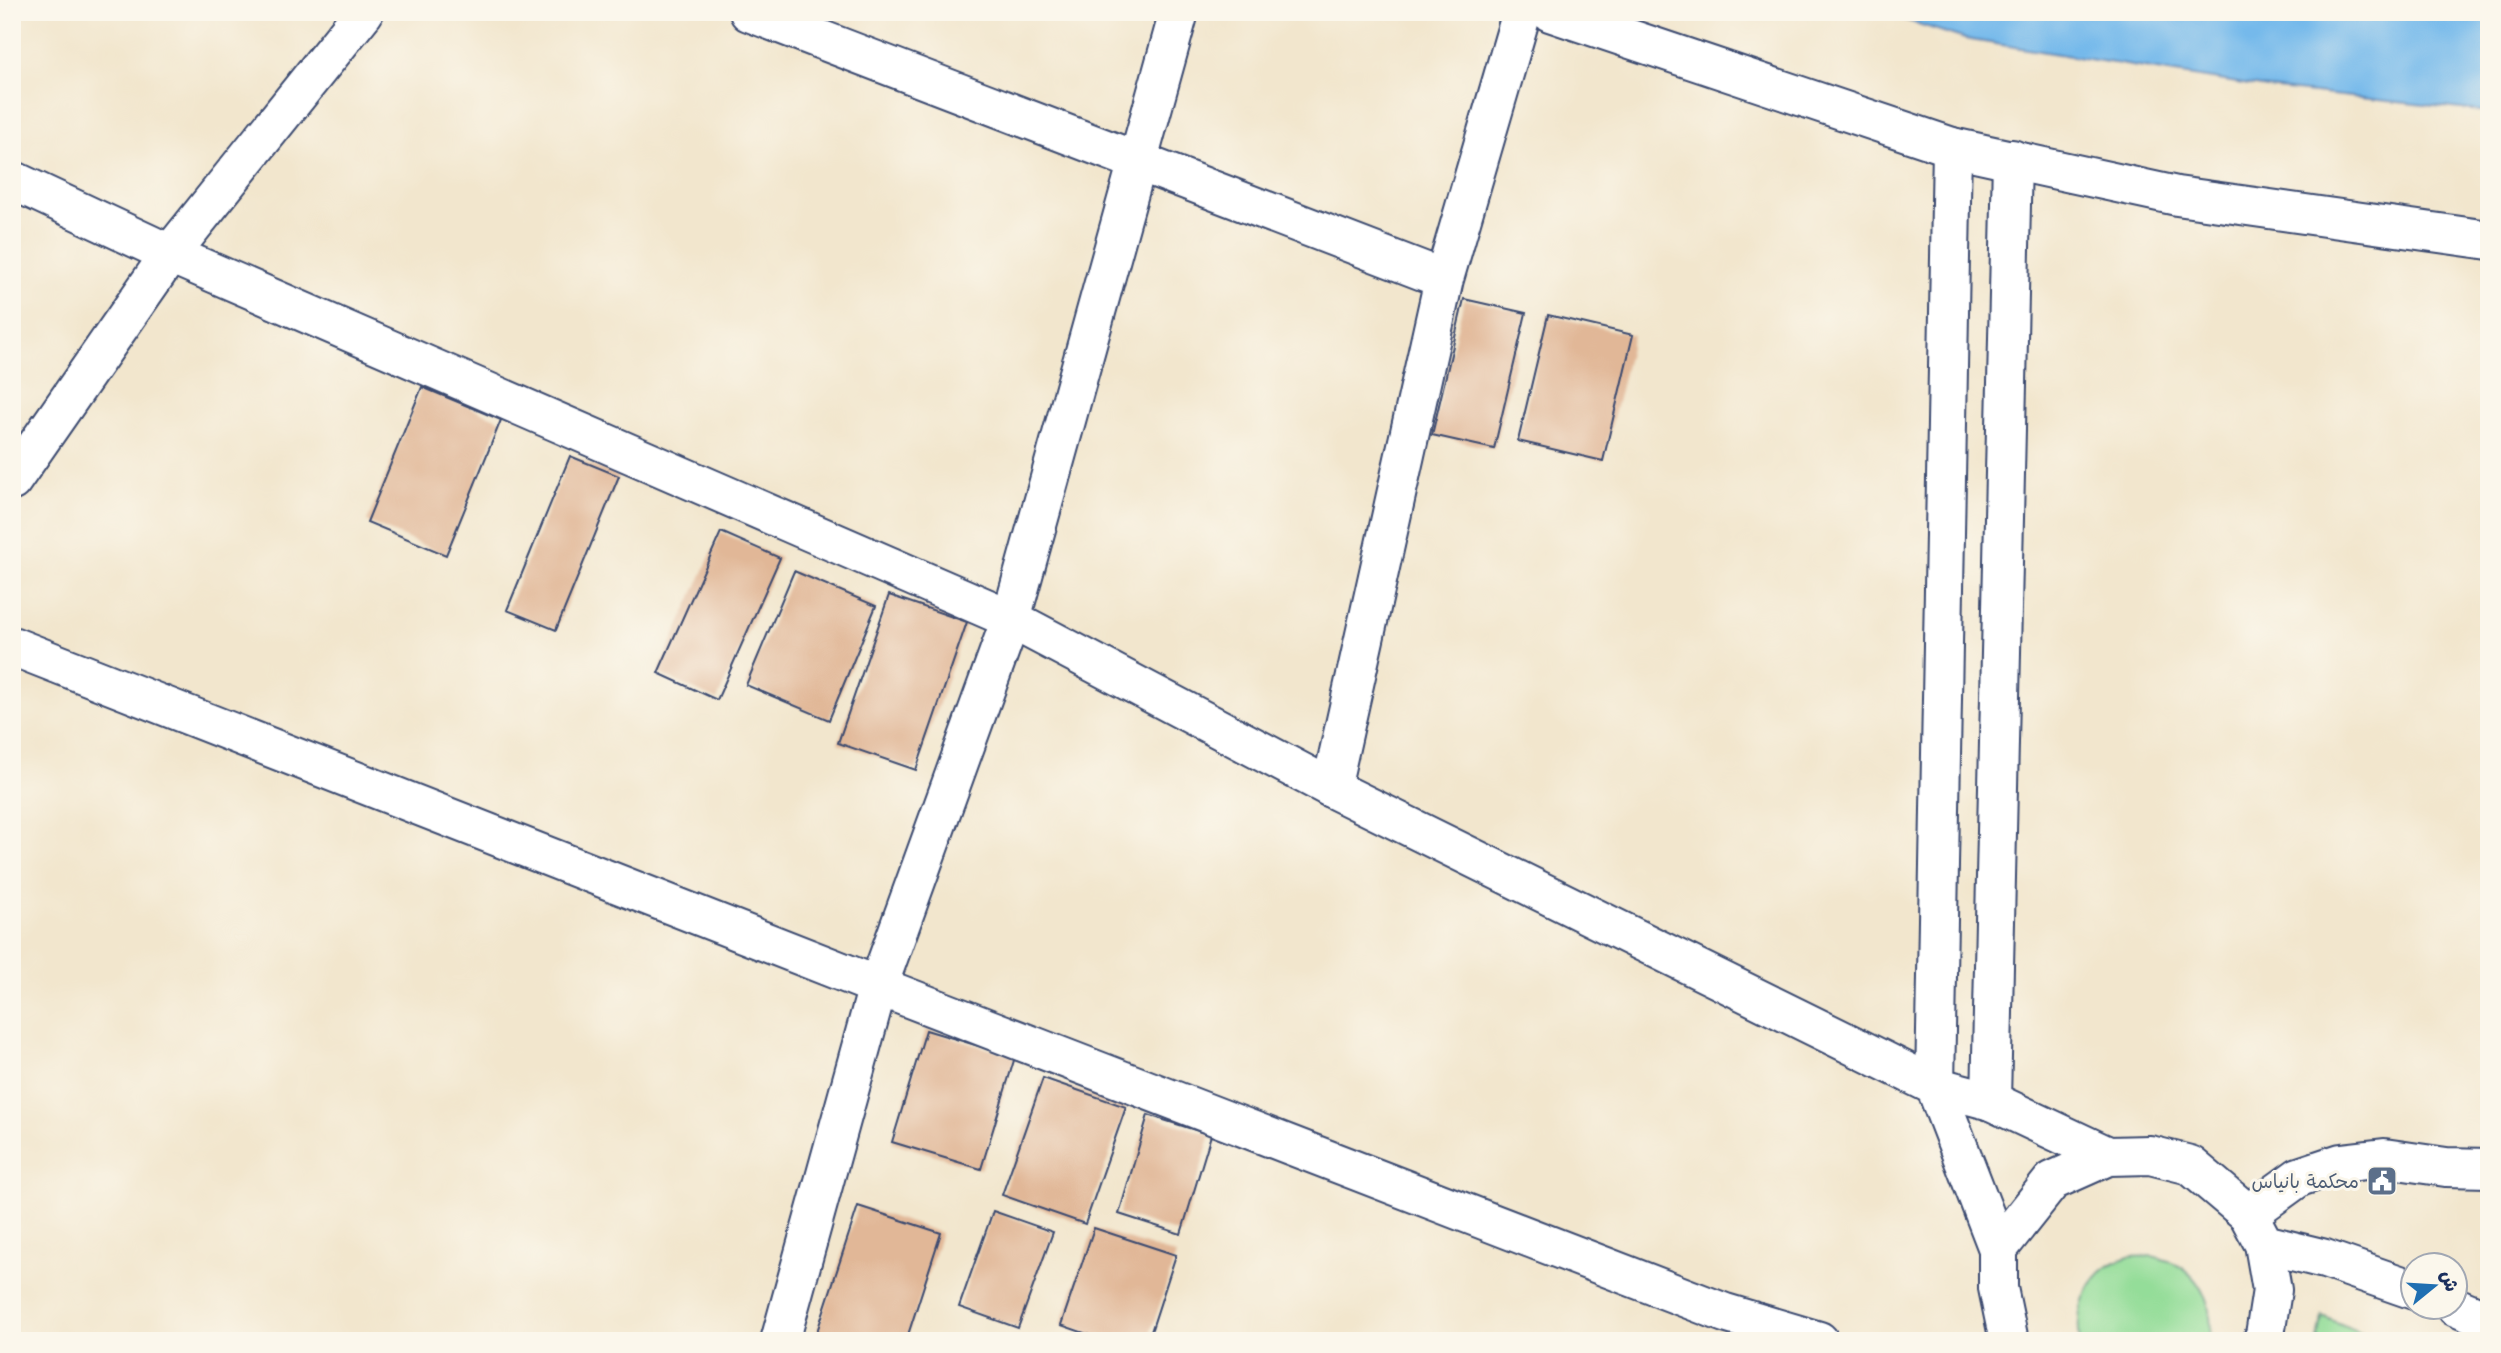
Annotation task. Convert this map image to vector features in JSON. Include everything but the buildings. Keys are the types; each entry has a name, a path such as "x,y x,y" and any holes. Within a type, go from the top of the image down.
{"street":[{"path":"12,481 170,254 364,12"},
{"path":"749,12 1444,279"},
{"path":"780,1341 878,986 1011,619 1179,12"},
{"path":"1331,788 1444,279 1522,12"},
{"path":"1550,12 1952,147 2177,195 2489,240"},
{"path":"1952,147 1936,1086 1998,1249 1998,1288 2009,1341"},
{"path":"1990,1101 2012,159"},
{"path":"12,180 170,254 1011,619 1331,788 1936,1086 1990,1101 2108,1156"},
{"path":"12,646 878,986 1725,1313 1819,1341"},
{"path":"1998,1249 2052,1181 2108,1156 2150,1155 2190,1165 2256,1229 2325,1259 2400,1285"},
{"path":"2256,1229 2299,1177 2341,1163 2384,1158 2446,1167 2489,1168"},
{"path":"2256,1229 2272,1290 2262,1341"},
{"path":"2470,1313 2489,1321"}],"green space":[{"path":"2152,1256 2174,1263 2193,1277 2205,1296 2208,1307 2209,1341 2080,1341 2083,1301 2095,1278 2116,1262 2129,1257"},
{"path":"2322,1316 2381,1341 2318,1341"}],"water":[{"path":"1881,12 2489,12 2489,112 2268,88 1965,39"}],"place":[{"name":"محكمة بانياس","path":"2382,1181"}]}
